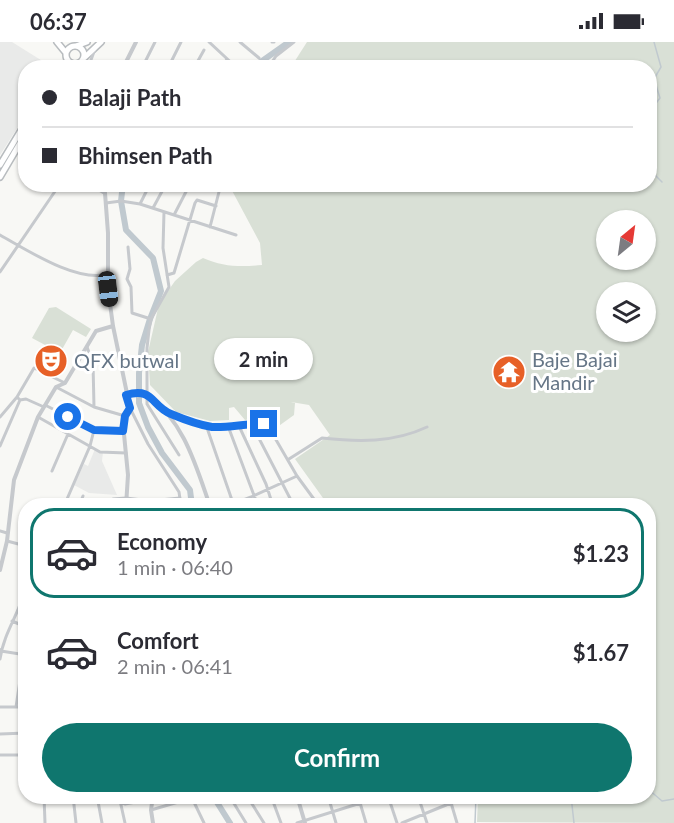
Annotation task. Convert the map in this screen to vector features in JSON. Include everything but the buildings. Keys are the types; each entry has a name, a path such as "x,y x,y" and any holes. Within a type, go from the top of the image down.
{"highway":[{"path":"57,42 66,53 66,60"},
{"path":"68,42 82,50 80,60"},
{"path":"66,53 75,45 87,42"},
{"path":"83,60 99,44"},
{"path":"0,165 18,142"},
{"path":"0,177 18,144"}],"street":[{"path":"127,60 136,42"},
{"path":"146,60 155,42"},
{"path":"172,60 181,42"},
{"path":"209,42 227,59"},
{"path":"240,42 259,58"},
{"path":"273,60 294,42"},
{"path":"92,60 99,44"},
{"path":"198,60 204,50"},
{"path":"0,272 55,192"},
{"path":"140,204 146,192"},
{"path":"153,208 162,192"},
{"path":"174,214 186,192"},
{"path":"210,227 219,192"},
{"path":"105,193 108,274 113,326 126,395 148,444 179,492 180,498"},
{"path":"167,274 174,273 197,200 216,206"},
{"path":"106,203 121,201 140,204 152,210 153,208 174,214 236,236"},
{"path":"164,212 163,248 170,287 152,319 147,348 145,393 147,404 179,455"},
{"path":"0,235 74,272 101,276 108,274"},
{"path":"128,247 130,269 127,279 131,287 132,313 152,319"},
{"path":"0,570 8,541 14,480 38,417 56,387 64,383 96,331 113,326"},
{"path":"87,346 93,363 93,407"},
{"path":"0,446 18,399 34,368 64,383"},
{"path":"56,387 93,407 125,416"},
{"path":"126,395 145,393 168,413 190,447 207,498"},
{"path":"0,417 18,399 26,399 94,430 123,431"},
{"path":"126,498 128,475 123,431 125,416 130,408"},
{"path":"168,413 206,425 239,426 251,423 268,426 297,476 313,498"},
{"path":"38,417 100,452 126,453"},
{"path":"251,423 290,498"},
{"path":"206,425 231,498"},
{"path":"228,426 256,498"},
{"path":"239,426 270,498"},
{"path":"289,459 322,438 344,441 386,440 427,427"},
{"path":"67,498 90,446 94,430"},
{"path":"52,471 68,435"},
{"path":"248,498 297,476"},
{"path":"0,531 7,533"},
{"path":"8,541 18,544"},
{"path":"0,659 1,646 18,610"},
{"path":"12,621 18,624"},
{"path":"1,651 18,654"},
{"path":"0,707 16,707 18,695"},
{"path":"0,734 18,733"},
{"path":"0,755 18,755"},
{"path":"44,804 45,823"},
{"path":"74,804 76,823"},
{"path":"98,804 102,823"},
{"path":"121,804 125,823"},
{"path":"152,804 153,823"},
{"path":"151,810 170,804"},
{"path":"195,804 204,823"},
{"path":"234,804 246,823"},
{"path":"252,804 264,823"},
{"path":"274,804 281,823"},
{"path":"299,804 305,822"},
{"path":"331,804 336,823"},
{"path":"297,823 357,804"},
{"path":"360,804 366,823"},
{"path":"391,804 397,823"},
{"path":"421,804 427,823"},
{"path":"402,823 448,804"},
{"path":"451,804 457,823"}],"shaded area":[{"path":"0,42 12,42 41,60 18,60 18,127 0,155"},
{"path":"307,42 674,42 674,823 477,822 478,804 656,804 656,498 323,498 295,459 330,435 309,405 291,402 295,403 294,415 276,428 257,418 245,420 234,407 229,408 229,420 210,421 176,412 150,385 148,352 159,304 175,281 203,258 232,266 262,265 260,243 233,192 657,192 657,60 295,60"},
{"path":"56,307 91,329 86,337 73,330 60,353 32,338 49,308"},
{"path":"95,449 103,452 102,461 117,495 89,493 74,485 84,464 88,466"}],"waterway":[{"path":"263,60 289,42"},
{"path":"654,42 661,67 657,74"},
{"path":"657,88 660,98 657,102"},
{"path":"657,177 662,182"},
{"path":"122,192 121,201 126,230 153,258 161,291 142,345 139,403 148,427 162,453 190,490 191,498"},
{"path":"656,796 662,801 674,799"},
{"path":"218,804 230,823"},
{"path":"475,823 476,804"},
{"path":"572,804 574,823"}],"place":[{"name":"QFX butwal","path":"51,361"},
{"name":"Baje Bajai Mandir","path":"509,372"}],"route":[{"path":"68,417 94,430 123,431 125,416 130,408 126,395 143,393 154,399 168,413 212,427 264,424"}]}
